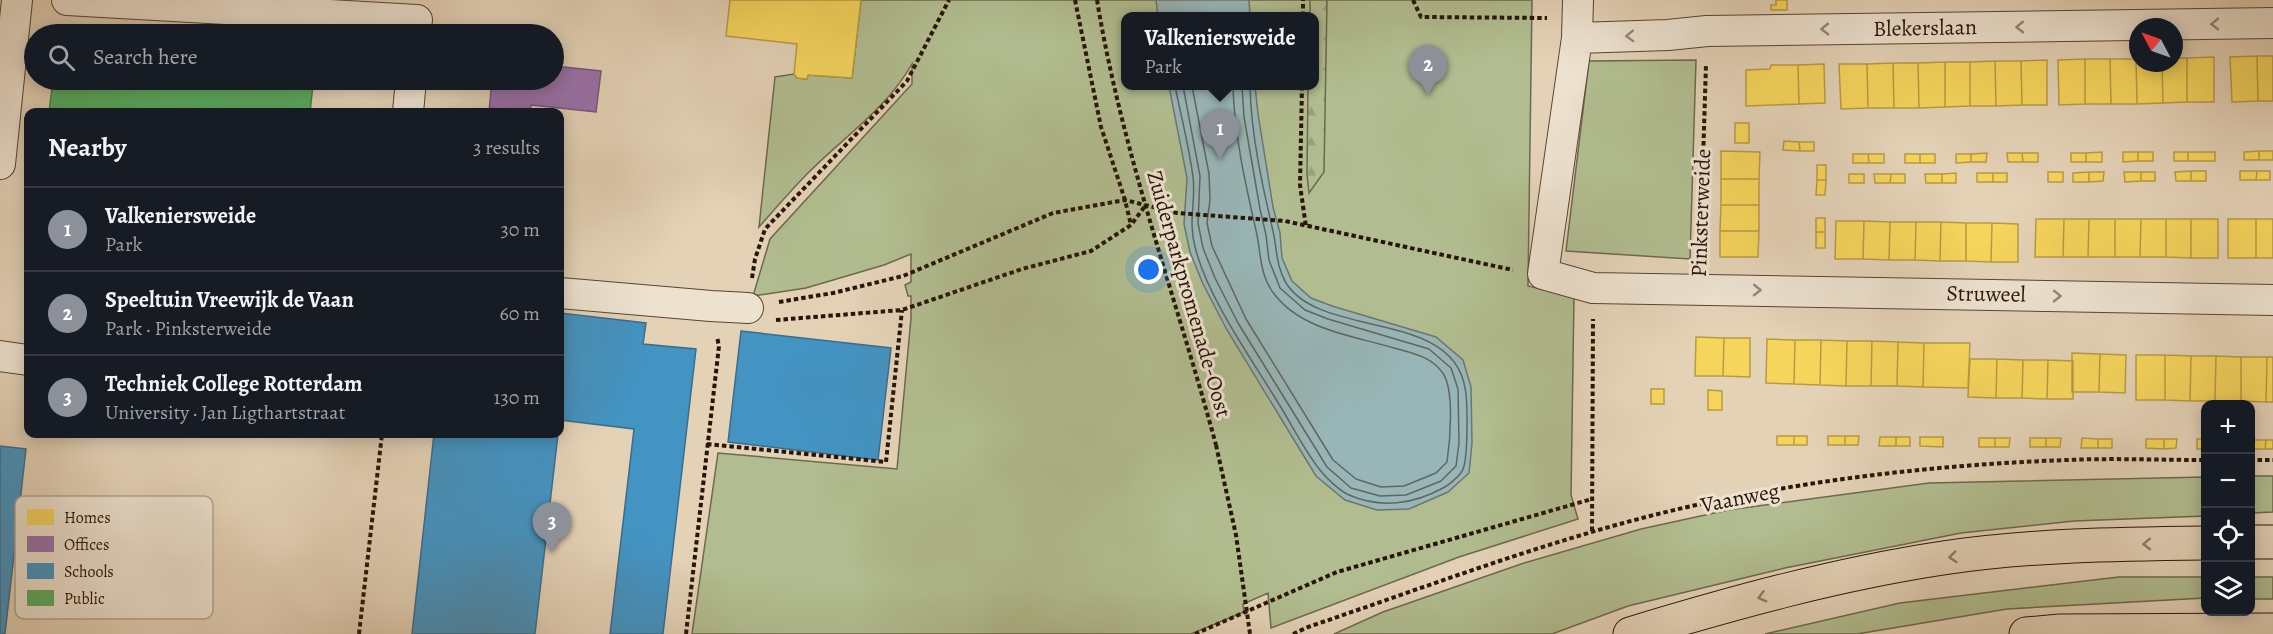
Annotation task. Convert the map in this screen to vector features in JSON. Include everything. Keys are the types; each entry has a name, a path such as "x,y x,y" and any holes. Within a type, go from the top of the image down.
{"highway":[{"path":"2255,542 2273,542"},
{"path":"1630,634 1820,581 1943,557 2076,545 2201,543"},
{"path":"2026,634 2060,631 2273,630"}],"street":[{"path":"0,164 17,0"},
{"path":"67,0 416,18"},
{"path":"1543,274 1578,19"},
{"name":"Blekerslaan","path":"1578,19 1668,35 1707,31 2273,23"},
{"path":"408,108 410,90"},
{"name":"Pinksterweide","path":"1543,274 1593,288 1699,289"},
{"name":"Struweel","path":"1699,289 2273,300"},
{"path":"564,293 748,308"},
{"path":"0,357 24,360"}],"path":[{"path":"948,0 907,81 765,229 755,259 748,308 750,322 902,310 1022,270 1091,251 1131,225 1145,206"},
{"name":"Zuiderparkpromenade-Oost","path":"1075,0 1101,127 1131,225"},
{"name":"Zuiderparkpromenade-Oost","path":"1097,0 1107,61 1145,206 1216,445 1238,546 1250,634"},
{"path":"1413,0 1421,18 1578,19"},
{"name":"Pinksterweide","path":"1699,289 1707,31"},
{"path":"1302,90 1300,185 1306,227"},
{"path":"748,308 903,276 1053,213 1125,200 1177,213 1284,222 1525,273 1543,274"},
{"path":"1592,531 1593,288"},
{"path":"686,634 719,346 711,306"},
{"path":"706,444 886,462 902,310"},
{"path":"359,634 381,438"},
{"name":"Vaanweg","path":"1293,634 1592,531 1739,496 1902,471 2069,459 2201,460"},
{"path":"2255,460 2273,460"},
{"path":"1195,634 1337,572 1592,499"}],"green space":[{"path":"861,0 1532,0 1528,286 1574,296 1571,495 1578,519 1459,557 1271,628 1268,593 1243,604 1244,612 1191,634 692,634 718,453 897,469 911,318 911,296 908,296 905,285 911,282 911,254 884,265 806,288 753,296 770,239 912,84 912,64 902,80 878,108 809,172 759,227 775,77 794,74 797,78 807,79 808,75 852,78"},
{"path":"1310,0 1327,0 1324,172 1309,193 1307,174 1308,90 1319,90 1319,12 1310,12"},
{"path":"1696,60 1690,259 1566,251 1589,61"},
{"path":"2255,476 2273,476 2273,512 2255,513"},
{"path":"2201,477 2201,516 2074,521 1961,533 1785,568 1628,606 1552,634 1334,634 1383,612 1524,563 1641,529 1728,510 1929,483"},
{"path":"2119,577 2201,577 2201,598 2007,609 1857,634 1765,634 1900,603"},
{"path":"2255,577 2273,577 2273,599 2255,599"}],"water":[{"path":"1156,0 1249,0 1250,12 1158,12"},
{"path":"1170,90 1255,90 1273,207 1280,233 1282,258 1292,281 1311,298 1436,337 1463,360 1471,387 1472,443 1469,473 1448,492 1409,509 1377,510 1345,500 1316,476 1227,330 1203,284 1190,252 1184,224 1187,178"}],"building: Homes":[{"path":"730,0 861,0 852,78 808,75 807,79 797,78 794,74 797,44 726,36"},
{"path":"1776,0 1787,0 1787,10 1771,10 1771,5 1776,5"},
{"path":"2257,56 2273,56 2273,101 2258,101"},
{"path":"2257,56 2258,101 2232,102 2230,57"},
{"path":"2214,57 2214,102 2187,102 2187,58"},
{"path":"2183,58 2187,58 2187,102 2163,103 2162,72 2183,72"},
{"path":"2085,59 2110,59 2111,104 2085,104"},
{"path":"2085,59 2085,104 2059,105 2058,60"},
{"path":"2110,59 2129,59 2129,72 2136,72 2137,104 2111,104"},
{"path":"2047,60 2047,105 2022,105 2021,61"},
{"path":"1995,61 2021,61 2022,105 1996,106"},
{"path":"1995,61 1996,106 1970,106 1970,62"},
{"path":"1945,62 1970,62 1970,106 1945,107"},
{"path":"1945,62 1945,107 1919,108 1918,63"},
{"path":"1893,63 1918,63 1919,108 1894,108"},
{"path":"1893,63 1894,108 1868,108 1867,64"},
{"path":"1824,64 1825,103 1799,104 1798,65"},
{"path":"1839,64 1867,64 1868,108 1841,109"},
{"path":"1771,65 1798,65 1799,104 1746,106 1746,70 1770,69"},
{"path":"2136,72 2162,72 2163,103 2137,104"},
{"path":"1735,123 1749,123 1749,143 1735,143"},
{"path":"1784,141 1799,142 1800,151 1783,150"},
{"path":"1799,142 1814,142 1814,151 1800,151"},
{"path":"1721,151 1760,152 1759,179 1721,179"},
{"path":"2259,151 2273,151 2273,160 2259,160"},
{"path":"2259,151 2259,160 2244,160 2244,152"},
{"path":"2102,152 2102,162 2086,162 2086,153"},
{"path":"2123,152 2138,152 2138,161 2123,162"},
{"path":"2138,152 2153,152 2153,161 2138,161"},
{"path":"2174,152 2188,152 2188,161 2174,161"},
{"path":"2188,152 2215,152 2215,161 2188,161"},
{"path":"1987,153 1986,162 1971,162 1971,154"},
{"path":"2007,153 2022,153 2023,162 2008,162"},
{"path":"2022,153 2038,153 2038,162 2023,162"},
{"path":"2071,153 2086,153 2086,162 2071,162"},
{"path":"1853,154 1868,154 1869,163 1853,163"},
{"path":"1868,154 1884,154 1884,163 1869,163"},
{"path":"1905,154 1920,154 1920,163 1905,163"},
{"path":"1920,154 1935,154 1935,163 1920,163"},
{"path":"1956,154 1971,154 1971,162 1956,163"},
{"path":"1817,165 1826,165 1826,180 1817,180"},
{"path":"2191,171 2191,181 2176,181 2175,172"},
{"path":"2191,171 2206,171 2206,181 2191,181"},
{"path":"2240,171 2257,171 2256,180 2240,180"},
{"path":"2257,171 2270,171 2270,180 2256,180"},
{"path":"2048,172 2063,172 2063,182 2048,182"},
{"path":"2089,172 2089,182 2073,182 2073,173"},
{"path":"2089,172 2104,172 2103,181 2089,182"},
{"path":"2124,172 2141,172 2141,181 2125,182"},
{"path":"2141,172 2155,172 2155,181 2141,181"},
{"path":"1956,173 1956,183 1942,183 1942,174"},
{"path":"1977,173 1993,173 1993,182 1977,182"},
{"path":"1993,173 2007,173 2007,182 1993,182"},
{"path":"1849,174 1864,174 1864,183 1849,183"},
{"path":"1874,174 1891,174 1890,183 1875,183"},
{"path":"1891,174 1905,174 1905,183 1890,183"},
{"path":"1925,174 1942,174 1942,183 1926,183"},
{"path":"1721,179 1759,179 1759,205 1721,205"},
{"path":"1817,180 1826,180 1825,195 1816,195"},
{"path":"1721,205 1759,205 1759,231 1720,231"},
{"path":"1816,218 1825,218 1825,232 1816,232"},
{"path":"2036,219 2064,219 2063,257 2035,257"},
{"path":"2064,219 2089,219 2088,257 2063,257"},
{"path":"2089,219 2115,219 2115,257 2088,257"},
{"path":"2115,219 2141,219 2140,257 2115,257"},
{"path":"2141,219 2166,219 2166,257 2140,257"},
{"path":"2166,219 2191,219 2191,258 2166,257"},
{"path":"2191,219 2218,219 2218,258 2191,258"},
{"path":"2228,219 2256,219 2256,258 2228,258"},
{"path":"2256,219 2273,219 2273,258 2256,258"},
{"path":"1836,221 1864,221 1863,259 1835,259"},
{"path":"1864,221 1890,222 1889,260 1863,259"},
{"path":"1890,222 1916,222 1915,260 1889,260"},
{"path":"1916,222 1941,222 1940,261 1915,260"},
{"path":"1941,222 1966,223 1966,261 1940,261"},
{"path":"1966,223 1992,223 1991,262 1966,261"},
{"path":"1992,223 2018,224 2018,262 1991,262"},
{"path":"1720,231 1759,231 1758,257 1720,257"},
{"path":"1816,232 1825,232 1825,248 1816,248"},
{"path":"1696,337 1724,338 1723,376 1695,376"},
{"path":"1724,338 1750,338 1750,377 1723,376"},
{"path":"1767,339 1795,340 1794,384 1766,383"},
{"path":"1795,340 1821,340 1820,385 1794,384"},
{"path":"1821,340 1847,341 1846,386 1820,385"},
{"path":"1847,341 1872,341 1871,386 1846,386"},
{"path":"1872,341 1898,342 1897,386 1871,386"},
{"path":"1898,342 1924,343 1923,387 1897,386"},
{"path":"1924,343 1970,343 1968,388 1923,387"},
{"path":"2072,353 2100,354 2099,392 2072,392"},
{"path":"2100,354 2126,355 2125,393 2099,392"},
{"path":"2136,355 2165,355 2165,400 2136,400"},
{"path":"2165,355 2191,356 2190,401 2165,400"},
{"path":"2191,356 2216,356 2215,400 2190,401"},
{"path":"2216,356 2241,357 2241,400 2215,400"},
{"path":"2241,357 2267,357 2266,402 2241,400"},
{"path":"2267,357 2273,357 2273,402 2266,402"},
{"path":"1970,359 1997,359 1996,398 1968,397"},
{"path":"1997,359 2023,360 2022,398 1996,398"},
{"path":"2023,360 2048,360 2047,399 2022,398"},
{"path":"2048,360 2073,361 2073,399 2047,399"},
{"path":"1651,389 1664,389 1664,404 1651,404"},
{"path":"1708,390 1722,391 1722,410 1708,410"},
{"path":"1777,436 1794,436 1794,445 1777,445"},
{"path":"1794,436 1807,436 1807,445 1794,445"},
{"path":"1828,436 1845,436 1845,445 1828,445"},
{"path":"1845,436 1859,436 1858,445 1845,445"},
{"path":"1880,437 1896,437 1896,446 1879,446"},
{"path":"1896,437 1910,437 1910,446 1896,446"},
{"path":"1920,437 1943,437 1943,447 1920,446"},
{"path":"1979,438 1995,438 1995,447 1979,447"},
{"path":"1995,438 2010,438 2009,447 1995,447"},
{"path":"2030,438 2046,438 2046,447 2030,447"},
{"path":"2046,438 2061,438 2060,447 2046,447"},
{"path":"2082,438 2098,439 2098,448 2081,448"},
{"path":"2098,439 2112,439 2112,448 2098,448"},
{"path":"2146,439 2164,439 2164,449 2146,448"},
{"path":"2164,439 2177,439 2176,448 2164,449"},
{"path":"2197,439 2201,439 2201,449 2197,449"},
{"path":"2255,440 2266,440 2265,449 2255,449"},
{"path":"2266,440 2273,440 2273,449 2265,449"}],"building: Offices":[{"path":"564,67 601,71 596,112 531,105 531,108 489,108 491,90 564,90"}],"building: Schools":[{"path":"564,313 646,323 643,344 696,349 663,634 610,634 634,429 564,420"},
{"path":"741,331 891,348 878,460 728,442"},
{"path":"434,438 558,438 535,634 412,634"},
{"path":"0,446 26,449 21,496 15,496 15,546 5,634 0,634"}],"building: Public":[{"path":"52,90 312,90 310,108 50,108"}],"place":[{"name":"Speeltuin Vreewijk de Vaan","path":"1428,95"},
{"name":"Valkeniersweide","path":"1220,159"},
{"name":"Techniek College Rotterdam","path":"552,552"}]}
